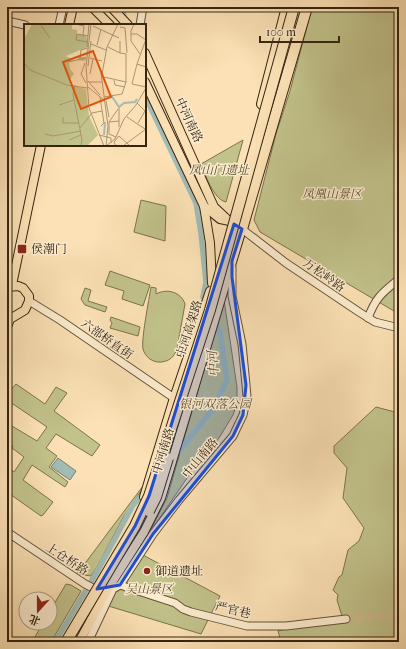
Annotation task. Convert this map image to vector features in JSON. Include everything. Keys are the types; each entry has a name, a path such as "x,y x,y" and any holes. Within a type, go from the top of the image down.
{"highway":[{"path":"230,221 288,7"},
{"name":"中河高架路","path":"66,642 135,526 149,496 210,310 294,7"},
{"name":"中河高架路","path":"72,642 140,530 156,497 192,383 300,7"},
{"path":"242,229 307,7"}],"main road":[{"path":"69,24 73,7"},
{"path":"92,7 109,24"},
{"path":"110,7 127,24"},
{"name":"中河南路","path":"61,642 89,587 132,525 144,497 172,397 206,304 230,221 214,207 146,55"},
{"name":"中河南路","path":"146,84 204,206 210,243 212,283"},
{"path":"7,327 10,319 25,310 29,301 26,292 18,286 8,286 41,146"},
{"path":"204,206 220,220 230,221 242,229"},
{"name":"中河南路","path":"79,642 109,587 144,532 161,498 242,229"},
{"path":"7,313 16,315"}],"street":[{"path":"59,24 63,7"},
{"path":"140,24 143,7"},
{"path":"7,21 24,25"},
{"name":"万松岭路","path":"242,229 286,263 368,318 375,322 399,328"},
{"name":"中山南路","path":"88,642 113,589 120,585 153,534 179,500 233,436 244,415 247,396 242,344 232,296 232,261"},
{"path":"368,318 380,294 399,278"},
{"name":"六部桥直街","path":"29,301 60,320 172,397"},
{"name":"上仓桥路","path":"7,532 89,587 101,590 120,585"},
{"name":"严官巷","path":"120,585 175,603 190,612 247,626 286,626 346,619"}],"highlighted area":[{"path":"234,224 242,229 232,261 232,277 246,385 243,415 233,436 153,534 120,585 97,589 135,526 149,496"}],"green space":[{"name":"凤凰山景区","path":"312,7 399,7 399,314 260,232 254,220 276,134 290,91"},
{"name":"凤山门遗址","path":"243,140 226,202 218,197 214,192 201,164"},
{"path":"141,200 166,206 165,241 134,232"},
{"path":"110,271 150,285 143,306 122,299 124,291 105,285"},
{"path":"151,287 156,288 156,294 169,291 177,294 185,304 177,349 167,361 155,362 146,355 143,349 144,329"},
{"path":"85,288 91,290 88,301 107,307 105,312 85,305 81,299"},
{"name":"银河双落公园","path":"224,300 237,387 237,403 233,415 219,438 194,468 148,535 167,498"},
{"path":"111,317 140,327 138,336 110,328 112,323 110,320"},
{"path":"16,384 45,404 56,387 67,393 54,411 100,445 92,456 56,434 46,448 57,456 49,467 68,482 65,487 32,465 23,480 53,502 41,516 7,492 7,467 14,472 24,457 7,442 7,436 12,426 37,441 47,427 7,400 7,394"},
{"path":"376,407 399,413 399,642 290,642 280,638 278,631 342,616 337,600 338,595 333,590 339,577 342,575 348,550 359,541 364,528 343,498 347,468 334,453 334,446"},
{"path":"143,486 124,516 91,576 77,574"},
{"name":"吴山景区","path":"141,554 220,596 201,634 105,605 88,642 79,642 112,591"},
{"path":"66,584 71,585 81,591 58,630 58,598"},
{"path":"38,631 57,631 51,642 32,642"}],"water":[{"path":"58,458 76,471 70,480 51,467"}],"waterway":[{"name":"中河","path":"123,7 124,21"},
{"name":"中河","path":"146,98 196,203 206,282 203,297 207,304"},
{"name":"中河","path":"175,456 213,409 227,380 220,332 214,319"},
{"name":"中河","path":"55,642 98,570 133,505 145,492"}],"tunnel":[{"path":"346,619 399,615"}],"place":[{"name":"侯潮门","path":"22,249"},
{"name":"御道遗址","path":"147,571"}]}
